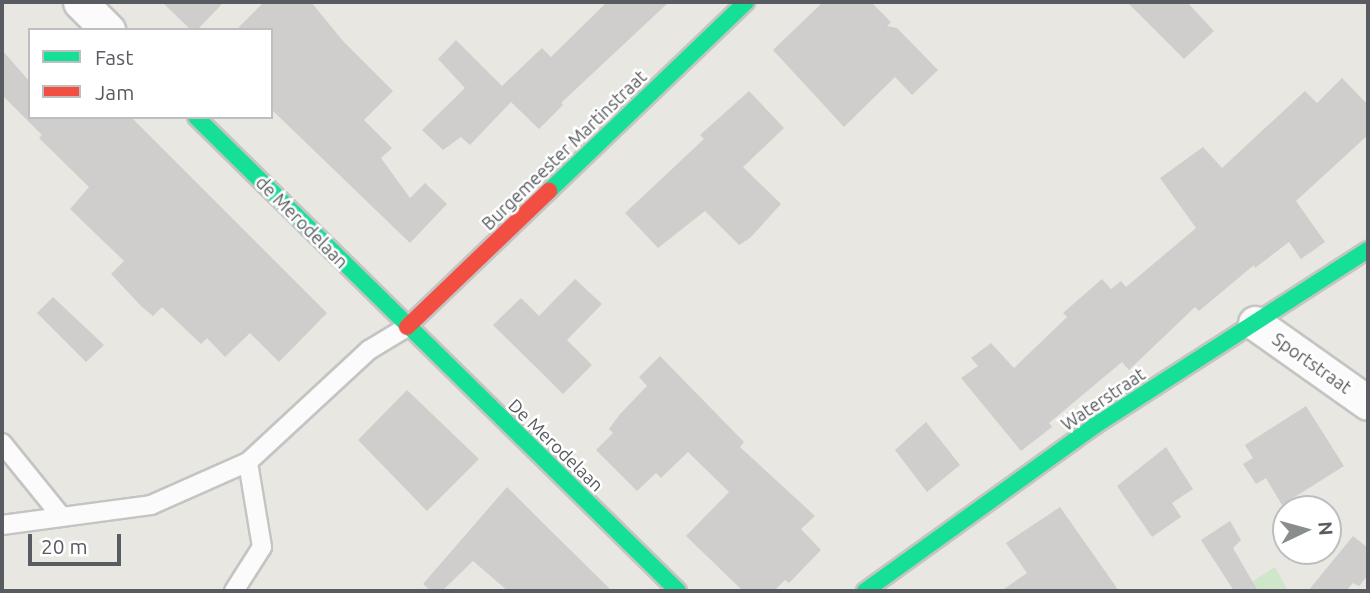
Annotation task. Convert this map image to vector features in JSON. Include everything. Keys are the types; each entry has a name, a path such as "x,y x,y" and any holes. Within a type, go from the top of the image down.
{"street":[{"path":"80,2 106,28"},
{"name":"Burgemeester Martinstraat","path":"407,327 747,2"},
{"name":"de Merodelaan","path":"198,119 407,327"},
{"name":"Waterstraat","path":"865,591 1096,425 1368,250"},
{"name":"Sportstraat","path":"1255,323 1368,403"},
{"name":"De Merodelaan","path":"407,327 678,591"}],"lane":[{"path":"2,525 151,505 248,462 369,350 407,327"},
{"path":"2,443 62,517"},
{"path":"234,591 262,547 248,462"}],"green space":[{"path":"1275,567 1288,591 1237,591"}],"building":[{"path":"162,2 224,2 199,28 189,28"},
{"path":"264,2 311,2 343,41 393,91 364,120 392,148 381,158 410,198 425,183 447,204 410,243 273,111 273,28 238,28"},
{"path":"607,2 669,2 561,103 563,105 539,129 511,102 470,145 461,137 443,150 422,130 465,88 438,59 456,40 502,86 542,48 551,57"},
{"path":"823,2 871,2 891,22 887,26 897,28 938,70 912,95 895,77 844,127 773,50"},
{"path":"1127,2 1187,2 1214,31 1184,59"},
{"path":"2,50 28,80 28,119 133,119 327,313 279,362 250,333 225,357 207,338 201,344 162,307 153,316 111,274 124,261 70,209 89,187 39,138 42,135 2,95"},
{"path":"1342,78 1368,105 1368,135 1296,201 1325,242 1301,259 1289,242 1255,268 1254,265 1199,311 1195,307 1129,370 1122,362 1049,423 1052,427 1021,451 961,378 978,366 971,358 991,343 1014,368 1067,317 1063,313 1102,279 1111,289 1121,281 1126,287 1196,228 1160,178 1203,147 1222,168 1305,91 1317,103"},
{"path":"749,91 784,128 743,167 781,204 750,238 739,245 705,211 658,248 625,213 704,139 700,135"},
{"path":"575,279 602,304 567,340 592,365 563,394 493,325 521,298 539,316"},
{"path":"53,297 104,345 86,362 37,313"},
{"path":"660,356 744,442 740,447 815,516 801,529 821,550 789,583 785,580 774,591 743,591 686,536 729,492 688,452 661,478 656,473 637,491 596,450 613,433 609,429 620,414 647,386 639,377"},
{"path":"407,390 479,459 427,511 358,440"},
{"path":"1306,406 1344,466 1298,495 1276,495 1266,478 1256,484 1243,464 1253,458 1245,445"},
{"path":"926,422 960,465 927,492 895,450"},
{"path":"1166,447 1193,489 1172,503 1181,517 1152,537 1117,486"},
{"path":"507,487 612,591 508,591 473,561 442,591 431,591 423,584"},
{"path":"1060,507 1119,591 1001,591 1027,573 1006,543"},
{"path":"1230,521 1241,540 1233,548 1258,591 1234,591 1201,540"},
{"path":"1353,536 1368,548 1368,575 1359,586 1353,583 1346,591 1308,591 1329,565 1342,565 1342,549"}],"traffic: fast":[{"path":"549,191 746,2"},
{"path":"198,119 678,591"},
{"path":"865,591 1096,425 1368,250"}],"traffic: jam":[{"path":"407,327 549,191"}]}
